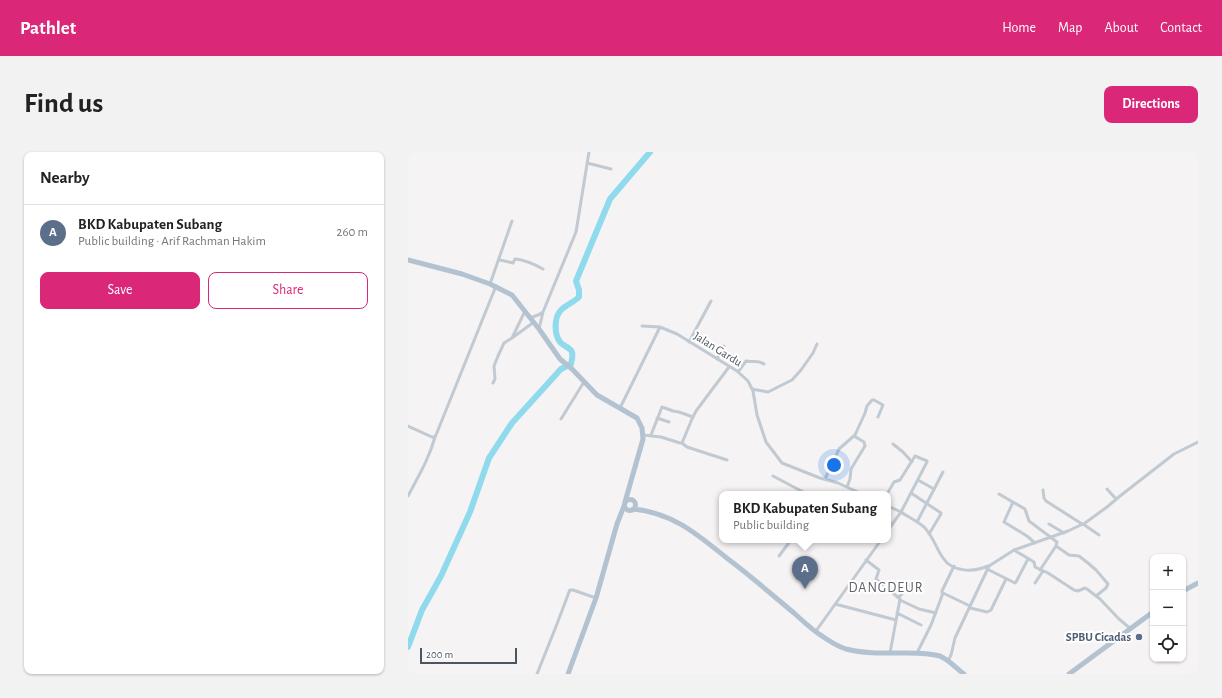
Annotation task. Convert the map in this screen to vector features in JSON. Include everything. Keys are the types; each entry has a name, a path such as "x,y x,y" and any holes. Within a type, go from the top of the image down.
{"main road":[{"path":"408,260 462,274 493,285 512,295 560,359 572,369 597,395 637,418 642,428 643,434 626,503 617,524 596,598 568,674"},
{"path":"620,517 633,508 634,501 626,503"},
{"path":"626,503 627,509 633,508 644,510 667,517 700,535 816,631 834,644 854,650 930,654 948,661 962,673"},
{"path":"1185,590 1198,583"},
{"path":"1070,674 1150,614"}],"street":[{"path":"539,329 543,312 575,236 589,152"},
{"path":"587,163 611,169"},
{"path":"408,496 431,451 435,437 461,375 493,285 512,221"},
{"path":"500,260 513,263 515,259 520,260 534,264 543,269"},
{"path":"689,342 711,301"},
{"path":"512,338 525,311"},
{"path":"493,383 495,379 494,365 504,343 543,312"},
{"name":"Jalan Gardu","path":"642,326 660,327 677,334 738,372 748,381 752,389 757,415 765,438 768,445 782,462 855,491"},
{"path":"620,409 660,327"},
{"path":"752,389 768,392 792,380 813,353 817,344"},
{"path":"717,359 724,346"},
{"path":"738,372 746,361 749,362 756,360 764,364"},
{"path":"682,443 693,417 730,367"},
{"path":"561,419 584,382"},
{"path":"825,479 839,449 854,436 866,413 868,405 872,400 883,404 878,417"},
{"path":"651,436 662,406 693,417"},
{"path":"657,418 669,422"},
{"path":"408,426 435,437"},
{"path":"643,434 682,443 686,447 727,460"},
{"path":"846,487 850,478 851,469 865,446 864,442 854,436"},
{"path":"891,508 924,527 947,562 966,570 980,569 987,567 1014,550 1083,524 1107,508 1116,499 1174,454 1198,442"},
{"path":"893,444 912,462"},
{"path":"890,491 894,482 900,480 916,456 927,461 911,493 891,525"},
{"path":"917,522 943,472"},
{"path":"773,476 801,491"},
{"path":"918,480 934,489"},
{"path":"1107,489 1116,499"},
{"path":"1043,490 1046,501 1098,534"},
{"path":"911,493 941,514 929,534"},
{"path":"999,494 1025,509 1029,521 1057,542 1035,583"},
{"path":"1013,502 1004,522 1026,535 1035,543"},
{"path":"1048,524 1064,532"},
{"path":"779,556 789,543"},
{"path":"816,631 878,543"},
{"path":"1056,546 1069,555 1079,556 1096,570 1108,584 1106,588 1096,596"},
{"path":"1014,550 1034,562 1035,567 1048,573 1074,590 1078,591 1086,588 1100,599 1131,629"},
{"path":"987,567 1006,579 1016,582 1028,559"},
{"path":"866,560 879,570 876,578 877,580 900,599 919,609 936,613"},
{"path":"917,653 936,613 942,591 954,566"},
{"path":"948,661 955,638 987,567"},
{"path":"942,594 945,593 970,607 988,612 991,610 1006,579"},
{"path":"890,653 900,599 912,582"},
{"path":"537,674 570,590 596,598"},
{"path":"835,604 896,620"},
{"path":"898,613 921,625"}],"waterway":[{"path":"408,647 422,610 441,576 470,512 489,458 512,423 561,369 571,364 572,352 558,339 556,330 557,317 561,310 579,297 579,290 576,281 610,199 650,152"}],"place":[{"name":"BKD Kabupaten Subang","path":"805,589"},
{"name":"SPBU Cicadas","path":"1139,637"}],"district":[{"name":"DANGDEUR","path":"886,588"}]}
